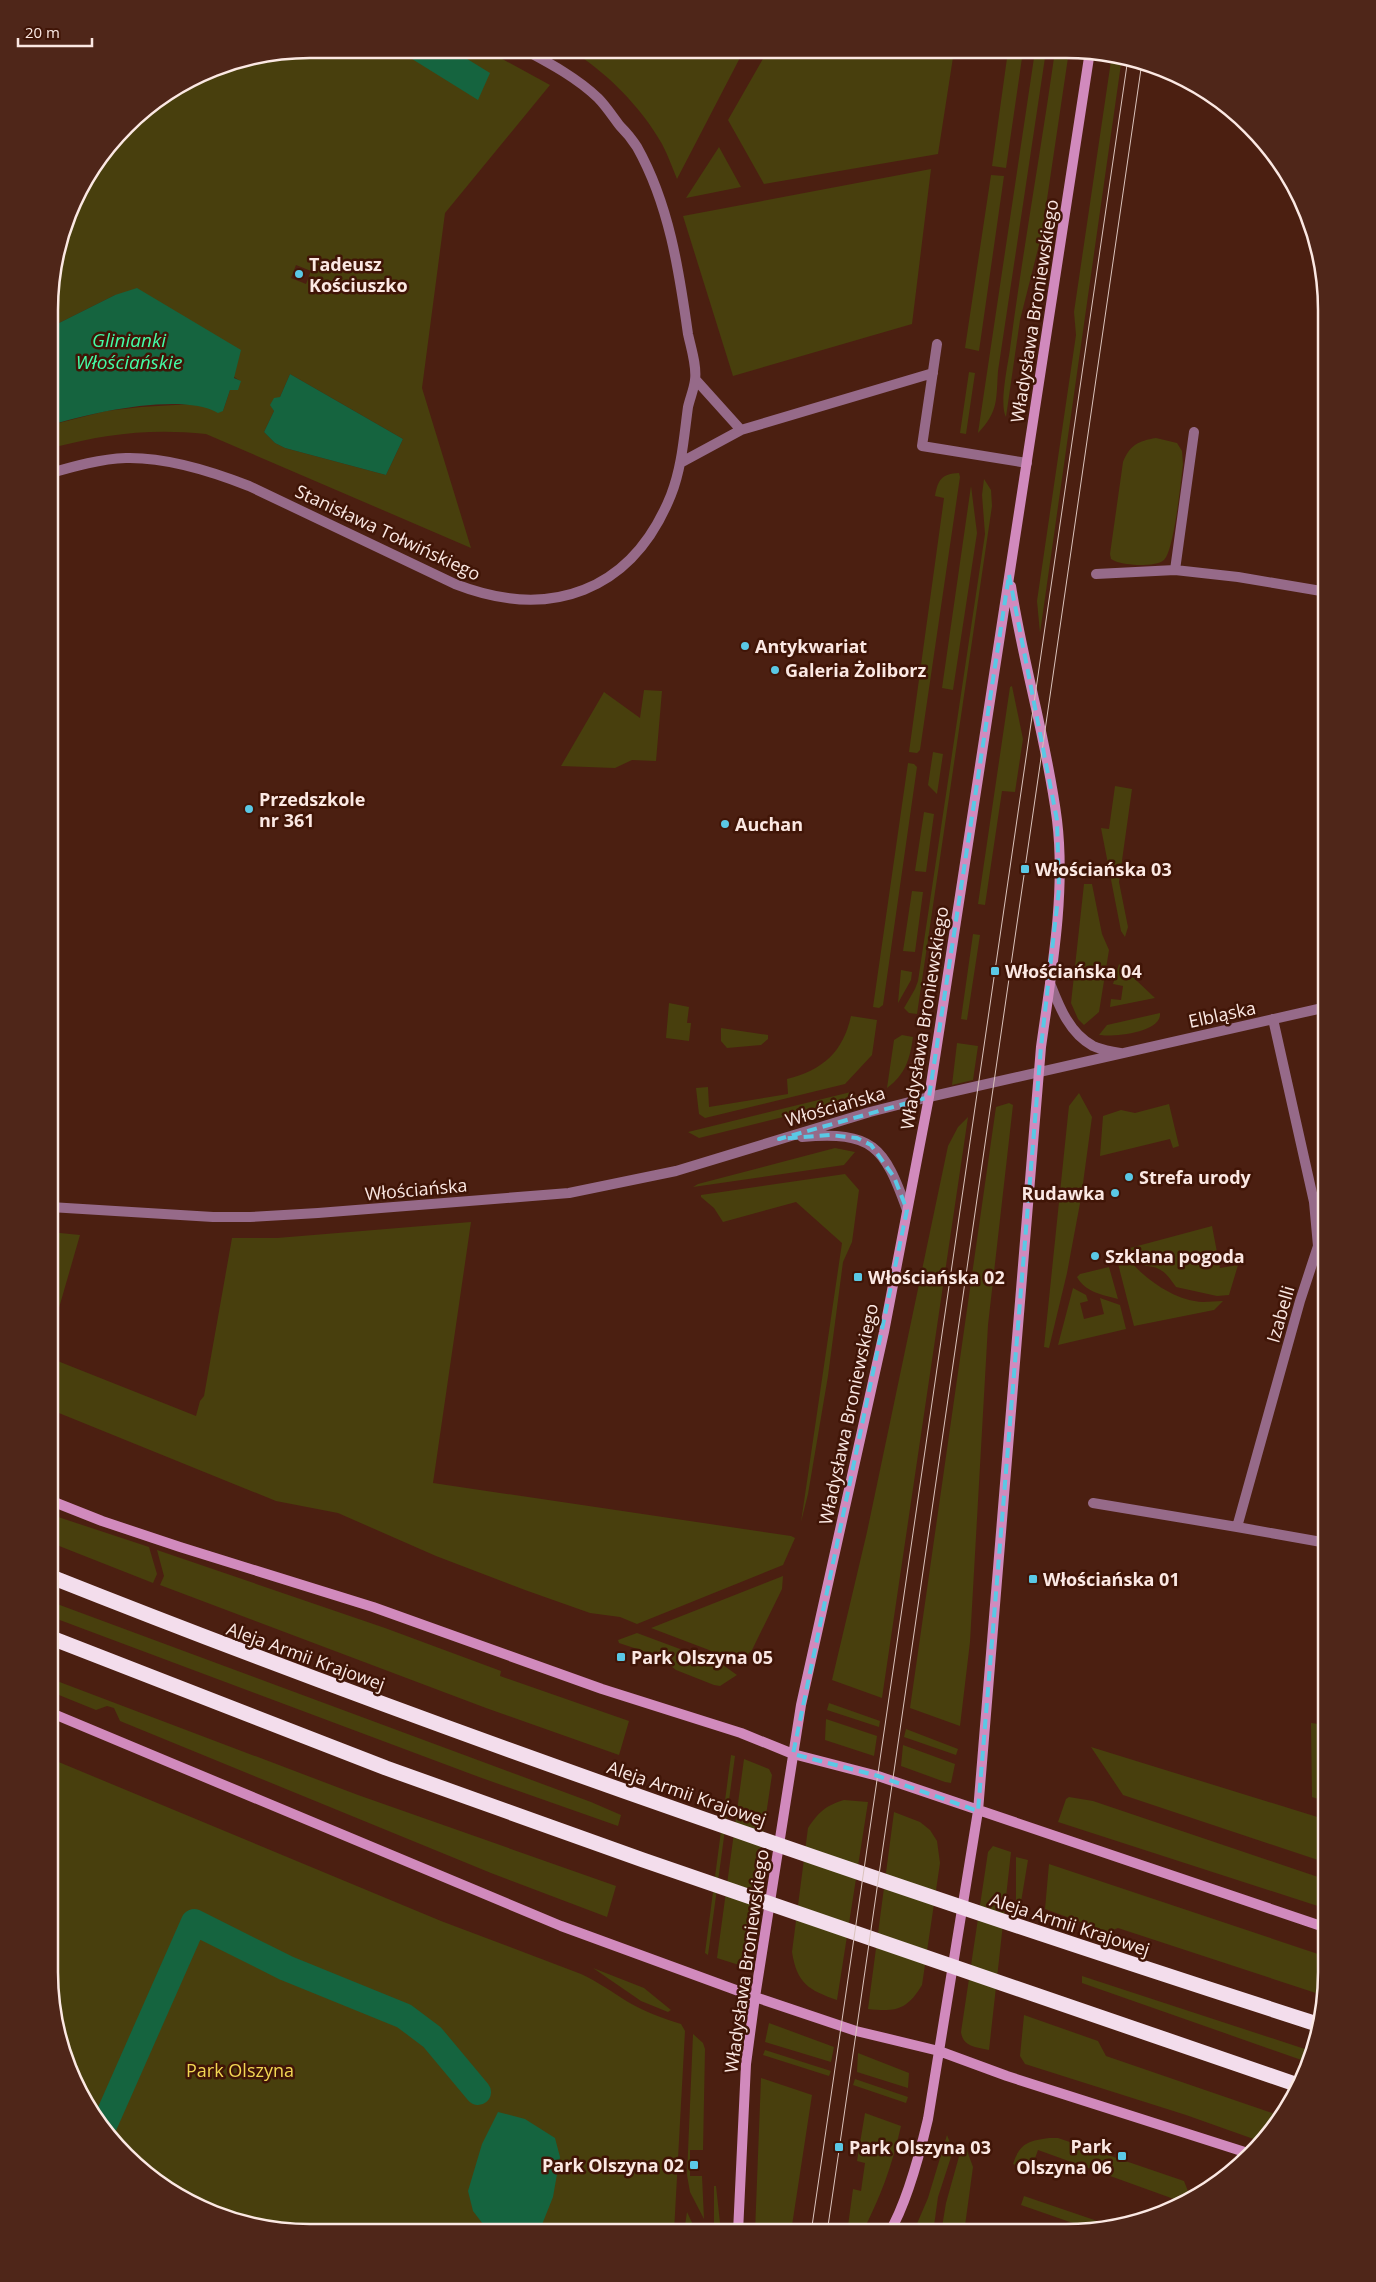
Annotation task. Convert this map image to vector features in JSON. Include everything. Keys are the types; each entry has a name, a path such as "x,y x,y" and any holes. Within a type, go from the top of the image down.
{"highway":[{"name":"Aleja Armii Krajowej","path":"58,1580 235,1650 654,1802 1085,1950 1314,2023"},
{"path":"58,1640 386,1768 644,1860 1292,2083"}],"main road":[{"name":"Władysława Broniewskiego","path":"738,2224 746,2064 793,1754 801,1705 884,1332 929,1097 1089,59"},
{"name":"Władysława Broniewskiego","path":"894,2224 923,2140 978,1811 1040,1073 1059,889 1057,820 1036,713 1018,636 1009,575"},
{"path":"58,1504 102,1521 180,1547 374,1608 602,1689 741,1733 793,1754 878,1776 1318,1925"},
{"path":"58,1716 561,1926 755,1997 856,2031 939,2051 1007,2076 1244,2152"}],"street":[{"name":"Stanisława Tołwińskiego","path":"58,471 94,462 127,458 167,462 217,474 249,486 470,590 518,600 544,599 569,594 598,584 625,566 643,546 657,524 671,494 680,463 689,404 696,380 676,260 661,202 636,146 599,98 558,68 540,58"},
{"path":"937,344 922,446 1026,463"},
{"path":"680,463 741,430 933,373"},
{"path":"696,380 741,430"},
{"path":"1175,570 1194,432"},
{"path":"1096,574 1175,570 1238,577 1318,590"},
{"name":"Elbląska","path":"1050,983 1059,1006 1073,1029 1094,1046 1123,1053"},
{"name":"Elbląska","path":"929,1097 1318,1009"},
{"name":"Izabelli","path":"1236,1527 1300,1301 1318,1246 1314,1202 1273,1019"},
{"name":"Włościańska","path":"58,1207 213,1217 250,1217 318,1214 554,1194 597,1188 676,1171 929,1097"},
{"name":"Włościańska","path":"779,1140 830,1135 857,1138 871,1145 880,1154 894,1176 907,1210"},
{"path":"1093,1503 1318,1541"}],"highlighted area":[{"path":"1009,575 1057,820 1059,889 1041,1047 978,1811 878,1776 793,1754 907,1210 894,1177 871,1145 857,1138 830,1135 779,1139 929,1097"}],"green space":[{"path":"293,58 500,58 550,85 445,213 422,388 471,548 206,434 147,432 90,439 58,446 58,423 106,411 192,404 223,411 230,390 240,381 115,295 58,324 58,293 62,260 77,213 100,170 131,131 170,100 198,84 244,66","holes":["296,265 311,271 306,284 291,278","290,374 403,439 386,475 285,448 275,443 264,432 274,411 271,405 280,397"]},
{"path":"583,58 740,58 677,179 654,130 621,90"},
{"path":"763,58 953,58 938,154 764,184 728,120"},
{"path":"1007,58 1022,58 1006,168 992,166"},
{"path":"1034,58 1045,58 998,371 995,404 990,418 978,433"},
{"path":"1054,58 1068,58 1042,233 1020,320 1006,417 1003,403"},
{"path":"1111,61 1116,62 1121,63 1040,633 1037,601 1076,335 1074,312"},
{"path":"719,147 741,187 686,198"},
{"path":"931,169 912,324 733,376 683,216"},
{"path":"991,175 1004,176 979,351 965,348"},
{"path":"969,372 975,373 966,434 960,433"},
{"path":"1156,438 1177,443 1182,451 1181,485 1171,544 1164,560 1158,563 1137,565 1121,563 1111,559 1110,554 1123,462 1135,445"},
{"path":"959,473 960,477 920,750 917,753 909,752 944,498 935,496 937,486 944,476"},
{"path":"984,479 991,490 992,506 917,1014 909,1013 904,1008 918,981 985,534 982,495"},
{"path":"971,486 977,533 953,690 942,688"},
{"path":"1012,686 1023,739 1015,792 1002,791 985,905 978,904 1010,687"},
{"path":"644,690 662,691 656,761 632,760 615,768 561,766 604,692 640,718"},
{"path":"933,752 943,754 937,794 928,785"},
{"path":"908,763 914,764 917,767 883,1005 879,1008 873,1007"},
{"path":"1115,786 1132,789 1119,882 1128,927 1125,937 1121,931 1101,828 1109,829"},
{"path":"924,812 934,814 926,872 915,871"},
{"path":"1084,884 1092,884 1102,934 1109,950 1099,1012 1084,1025 1078,1019 1071,1003"},
{"path":"912,891 923,892 915,952 903,951"},
{"path":"973,934 980,935 967,1020 961,1019"},
{"path":"1119,964 1155,998 1110,1007 1111,999 1121,1000 1123,986 1113,984"},
{"path":"901,970 912,972 911,980 898,1003"},
{"path":"669,1003 689,1007 687,1023 691,1023 689,1041 666,1038"},
{"path":"1160,1013 1159,1020 1145,1029 1125,1034 1099,1035 1107,1025"},
{"path":"851,1016 877,1020 872,1055 845,1084 705,1118 699,1114 696,1088 708,1087 709,1107 788,1094 787,1079 811,1070 830,1058 843,1040"},
{"path":"721,1028 768,1035 768,1039 761,1045 727,1048 721,1041"},
{"path":"902,1035 913,1037 910,1052 906,1066 898,1078 887,1088 894,1040"},
{"path":"957,1043 978,1046 973,1080 952,1085"},
{"path":"851,1092 859,1098 699,1138 688,1132"},
{"path":"1079,1093 1092,1117 1081,1198 1067,1273 1049,1348 1044,1347 1069,1106"},
{"path":"1009,1103 1013,1105 988,1325 970,1642 960,1726 910,1708 996,1107"},
{"path":"1169,1104 1179,1146 1173,1148 1170,1139 1100,1156 1103,1116 1121,1110 1135,1113"},
{"path":"968,1117 882,1698 832,1680 867,1532 948,1146 958,1127"},
{"path":"835,1148 855,1152 844,1165 693,1187 698,1184"},
{"path":"845,1174 859,1190 852,1242 843,1262 828,1376 808,1494 801,1522 842,1243 796,1202 723,1222 714,1208 701,1195"},
{"path":"471,1222 433,1483 791,1536 795,1538 783,1565 637,1624 620,1617 590,1613 525,1590 436,1556 338,1513 276,1501 58,1413 58,1361 196,1416 200,1401 204,1396 232,1238 277,1238"},
{"path":"1212,1226 1220,1268 1238,1265 1229,1295 1217,1296 1176,1287 1170,1278 1159,1269 1145,1266 1130,1248"},
{"path":"58,1233 80,1235 58,1311"},
{"path":"1121,1250 1146,1277 1180,1297 1203,1302 1223,1301 1214,1310 1134,1326 1115,1252"},
{"path":"1109,1267 1118,1299 1090,1289 1080,1282 1077,1277 1080,1274"},
{"path":"1073,1288 1086,1295 1088,1301 1080,1303 1084,1319 1104,1314 1100,1298 1120,1305 1126,1329 1058,1345"},
{"path":"58,1517 149,1547 157,1574 153,1583 58,1546"},
{"path":"157,1550 385,1628 501,1671 500,1676 629,1721 619,1755 486,1708 160,1585 164,1576"},
{"path":"783,1576 782,1589 752,1650 738,1661 731,1661 709,1650 651,1628"},
{"path":"58,1604 591,1802 621,1815 618,1826 479,1777 58,1619"},
{"path":"637,1633 723,1665 737,1675 720,1686 714,1685 676,1670 658,1656 619,1643 618,1640"},
{"path":"58,1681 358,1795 616,1886 607,1917 491,1873 120,1721 114,1708 107,1706 96,1710 58,1695"},
{"path":"829,1703 880,1721 879,1727 827,1710"},
{"path":"826,1719 877,1736 874,1756 825,1740"},
{"path":"1311,1723 1318,1724 1318,1799 1312,1797"},
{"path":"906,1729 958,1749 956,1755 904,1737"},
{"path":"903,1745 955,1764 951,1783 901,1766"},
{"path":"1091,1747 1318,1817 1318,1860 1123,1795"},
{"path":"731,1755 735,1756 708,1955 705,1953"},
{"path":"744,1759 769,1769 772,1775 744,1962 739,1965 717,1958"},
{"name":"Park Olszyna","path":"58,1762 441,1921 581,1974 641,2009 681,2024 685,2031 674,2224 293,2224 260,2220 213,2205 170,2182 131,2151 110,2126 91,2098 71,2053 62,2022 58,1989"},
{"path":"1069,1797 1093,1801 1318,1877 1318,1906 1058,1822 1066,1799"},
{"path":"844,1800 868,1802 837,2000 812,1989 801,1979 794,1963 792,1952 808,1828 823,1810 832,1804"},
{"path":"894,1812 920,1822 930,1830 937,1841 940,1863 922,1985 911,2000 900,2008 886,2010 868,2009"},
{"path":"993,1846 1011,1852 989,2050 967,2043 964,2041 961,2032 988,1852"},
{"path":"1016,1857 1028,1860 1021,1902 1016,1900"},
{"path":"1049,1864 1318,1954 1317,1994 1118,1928 1108,1932 1045,1909"},
{"path":"593,1968 644,1988 671,2010 668,2012 641,2001"},
{"path":"1082,1976 1306,2049 1302,2060 1082,1983"},
{"path":"1024,2015 1098,2041 1106,2056 1275,2114 1255,2140 1186,2115 1025,2064 1020,2056"},
{"path":"769,2023 834,2047 831,2062 765,2042"},
{"path":"693,2034 703,2043 705,2049 703,2150 690,2150 690,2176 702,2176 704,2219 690,2192 687,2175"},
{"path":"765,2050 831,2071 829,2076 763,2055"},
{"path":"858,2053 909,2073 908,2088 857,2072"},
{"path":"761,2078 812,2095 792,2224 755,2224"},
{"path":"855,2079 908,2097 906,2103 853,2085"},
{"path":"865,2113 901,2126 885,2181 866,2224 848,2224 853,2189 861,2191 865,2163 857,2161"},
{"path":"947,2135 952,2154 938,2197 934,2224 917,2224 928,2198"},
{"path":"1058,2138 1184,2181 1189,2193 1175,2199 1038,2150 1031,2170 1013,2164 1022,2147 1036,2140"},
{"path":"958,2144 965,2145 973,2167 965,2224 942,2224 946,2203 960,2153"},
{"path":"714,2186 716,2186 720,2224 714,2224"},
{"path":"1024,2196 1100,2222 1076,2224 1021,2205"},
{"path":"687,2212 693,2224 685,2224"}],"water":[{"path":"410,58 466,58 490,73 478,100"},
{"name":"Glinianki Włościańskie","path":"137,288 241,350 234,378 241,381 238,390 230,390 223,411 218,413 202,407 182,404 160,404 111,410 58,423 58,324 115,295"},
{"path":"290,374 403,439 386,475 285,448 275,443 264,432 274,411 270,405 274,398 280,397"},
{"path":"498,2112 525,2119 555,2138 560,2157 553,2197 542,2224 483,2224 473,2211 468,2191 482,2144"}],"waterway":[{"path":"106,2121 194,1922 286,1968 404,2016 432,2037 478,2092"}],"tram line":[{"path":"812,2224 1127,65"},
{"path":"828,2224 1141,69"}],"place":[{"name":"Tadeusz Kościuszko","path":"299,274"},
{"name":"Antykwariat","path":"745,646"},
{"name":"Galeria Żoliborz","path":"775,670"},
{"name":"Przedszkole nr 361","path":"249,809"},
{"name":"Auchan","path":"725,824"},
{"name":"Włościańska 03","path":"1025,869"},
{"name":"Włościańska 04","path":"995,971"},
{"name":"Strefa urody","path":"1129,1177"},
{"name":"Rudawka","path":"1115,1193"},
{"name":"Szklana pogoda","path":"1095,1256"},
{"name":"Włościańska 02","path":"858,1277"},
{"name":"Włościańska 01","path":"1033,1579"},
{"name":"Park Olszyna 05","path":"621,1657"},
{"name":"Park Olszyna 03","path":"839,2147"},
{"name":"Park Olszyna 06","path":"1122,2156"},
{"name":"Park Olszyna 02","path":"694,2165"}]}
